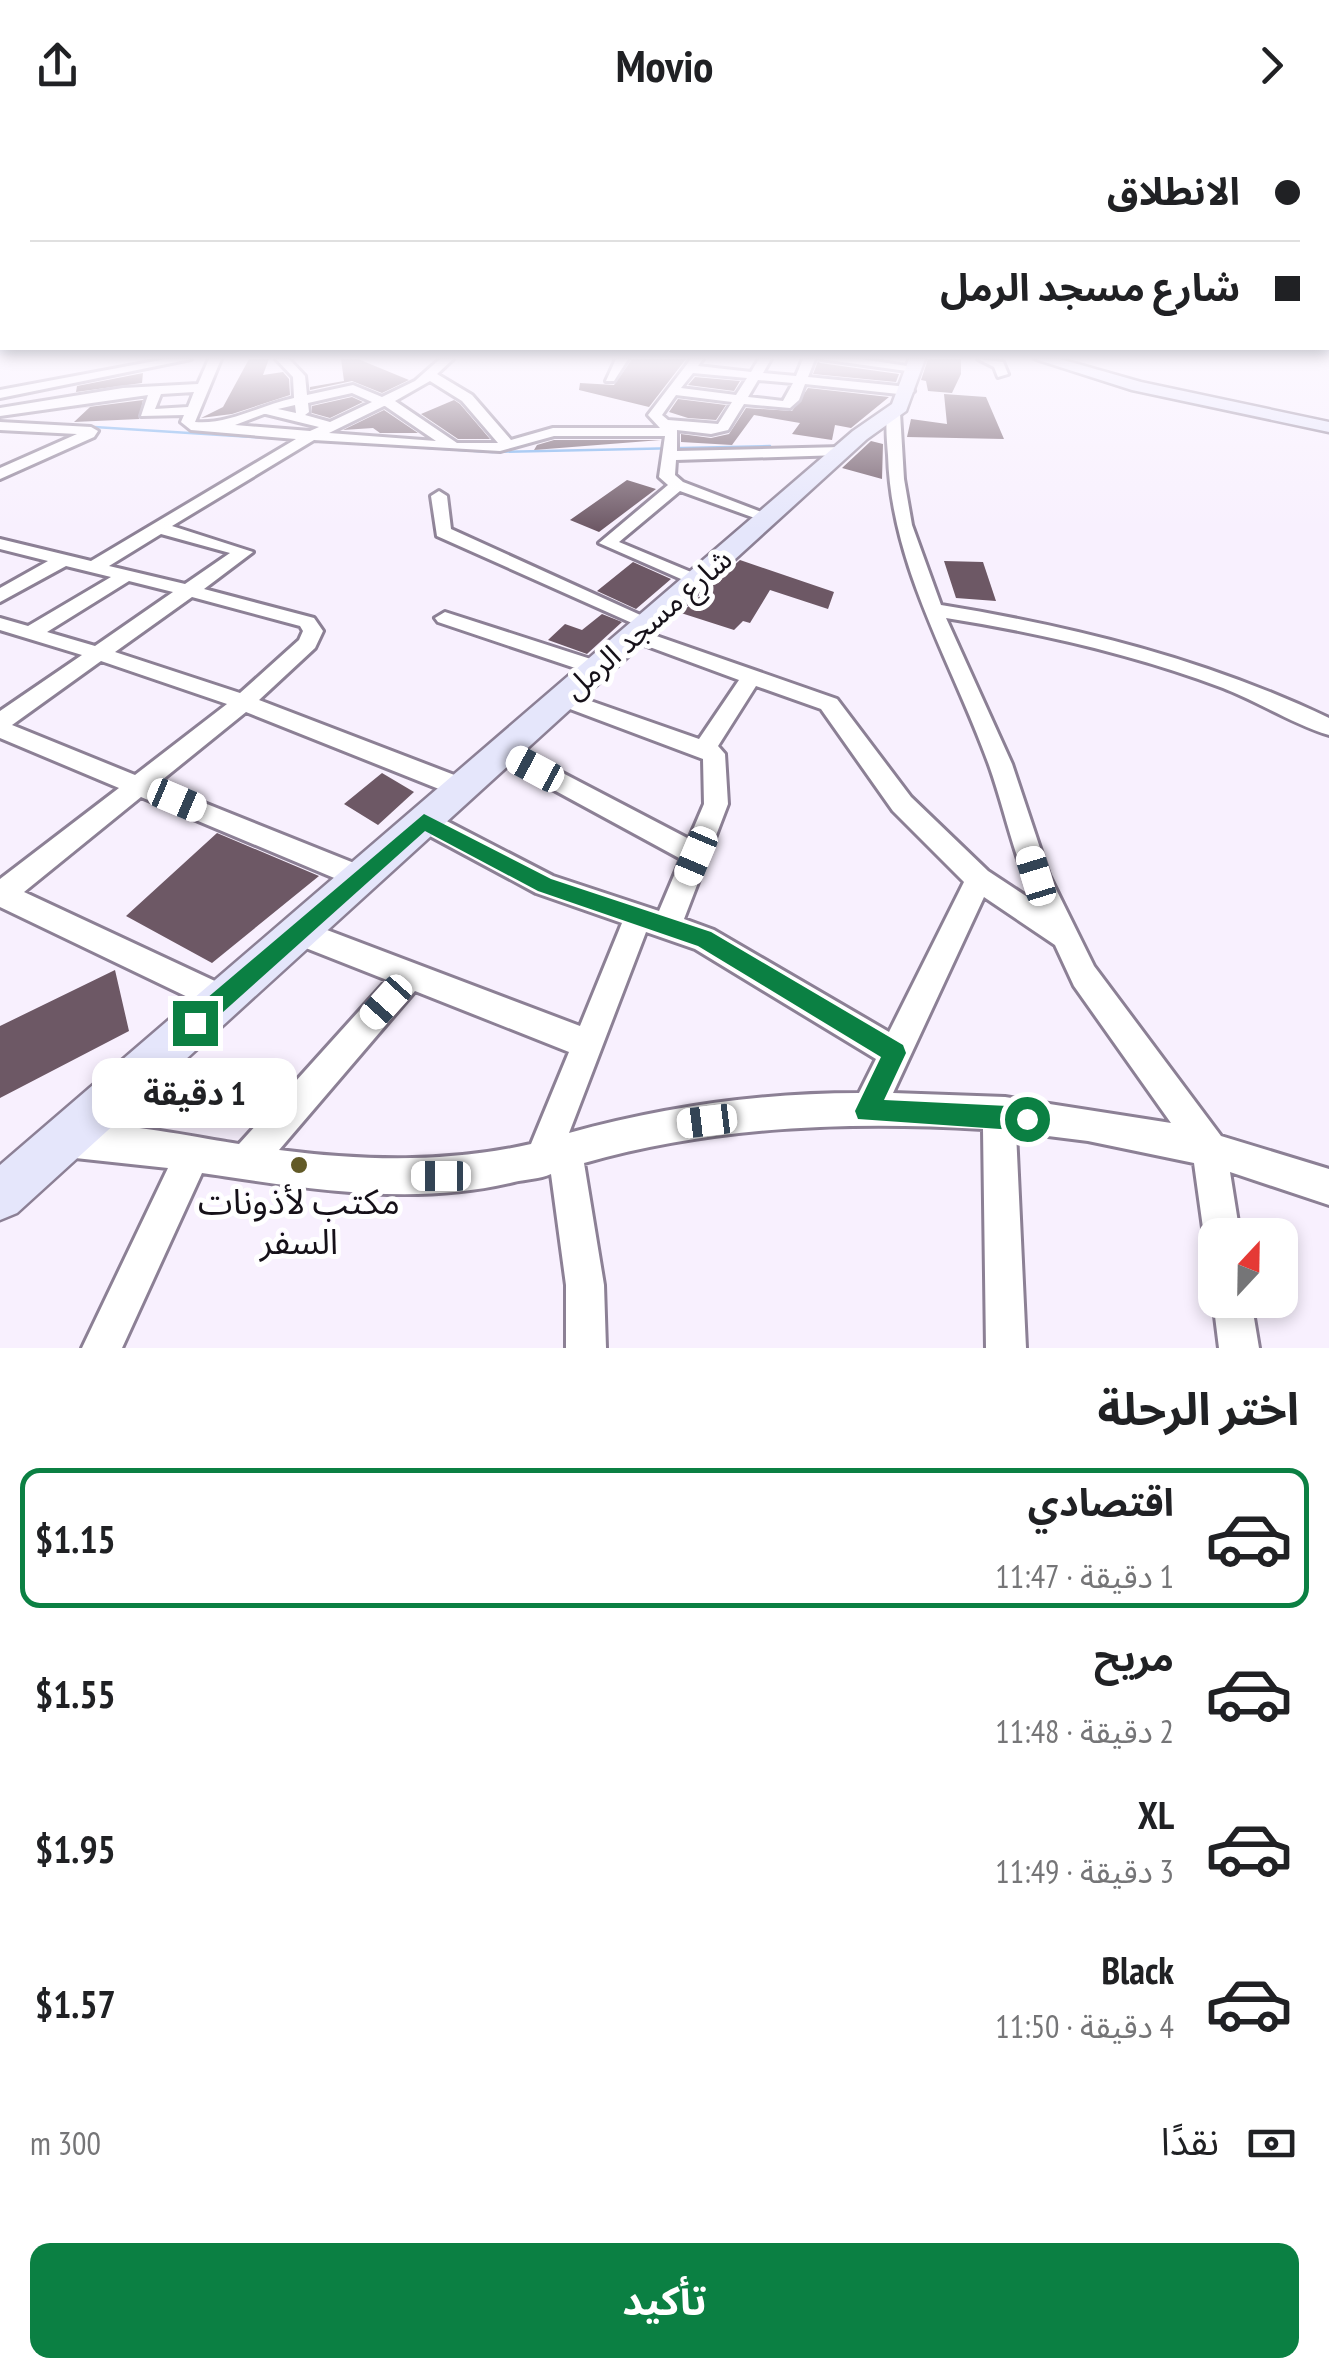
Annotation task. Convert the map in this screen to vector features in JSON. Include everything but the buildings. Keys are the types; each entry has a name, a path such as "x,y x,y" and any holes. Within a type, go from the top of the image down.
{"street":[{"path":"1,423 26,416"},
{"path":"191,416 188,424 214,430 500,447 553,432 717,430 729,416"},
{"path":"214,430 247,416"},
{"path":"296,416 332,426"},
{"path":"94,567 307,438 354,416"},
{"path":"406,416 454,447"},
{"path":"482,416 506,443"},
{"path":"659,416 668,428 667,477 678,486 769,518"},
{"name":"شارع مسجد الرمل","path":"0,1196 15,1176 63,1140 769,518 876,416"},
{"path":"904,416 896,479 904,525 934,610 1000,764 1036,876 1063,936 1124,1037 1208,1147 1219,1218"},
{"path":"1276,416 1329,427"},
{"path":"0,474 91,432 1,423"},
{"path":"667,456 842,451"},
{"path":"678,486 607,543 697,580"},
{"path":"439,496 443,532 642,629 829,704 878,776 979,880 1063,936"},
{"path":"0,726 241,556 244,549 156,527"},
{"path":"0,544 192,591 311,626 308,643 245,702 0,894 221,999"},
{"path":"0,596 64,560"},
{"path":"31,633 127,575"},
{"path":"934,610 1054,629 1120,645 1241,687 1329,727"},
{"path":"445,618 596,668"},
{"path":"0,624 245,702 462,788"},
{"path":"705,748 752,676"},
{"path":"562,698 705,748 716,758 718,787 696,856 653,921 586,1044 553,1157 586,1286 586,1348"},
{"path":"0,726 360,877"},
{"path":"503,752 696,856"},
{"path":"424,821 545,885 653,921 734,955 895,1053"},
{"path":"867,1111 979,880"},
{"path":"298,932 586,1044"},
{"path":"246,1162 410,976"},
{"path":"63,1140 379,1176 441,1176 553,1157 670,1126 744,1116 867,1111 999,1116 1208,1147 1329,1187"},
{"path":"999,1116 1006,1348"},
{"path":"102,1348 192,1155"},
{"path":"1235,1318 1239,1348"}],"waterway":[{"path":"0,421 492,452 770,446"}],"place":[{"name":"مكتب لأذونات السفر","path":"299,1165"}],"route":[{"path":"195,1023 424,821 545,885 704,939 895,1053 867,1111 1027,1119"}]}
